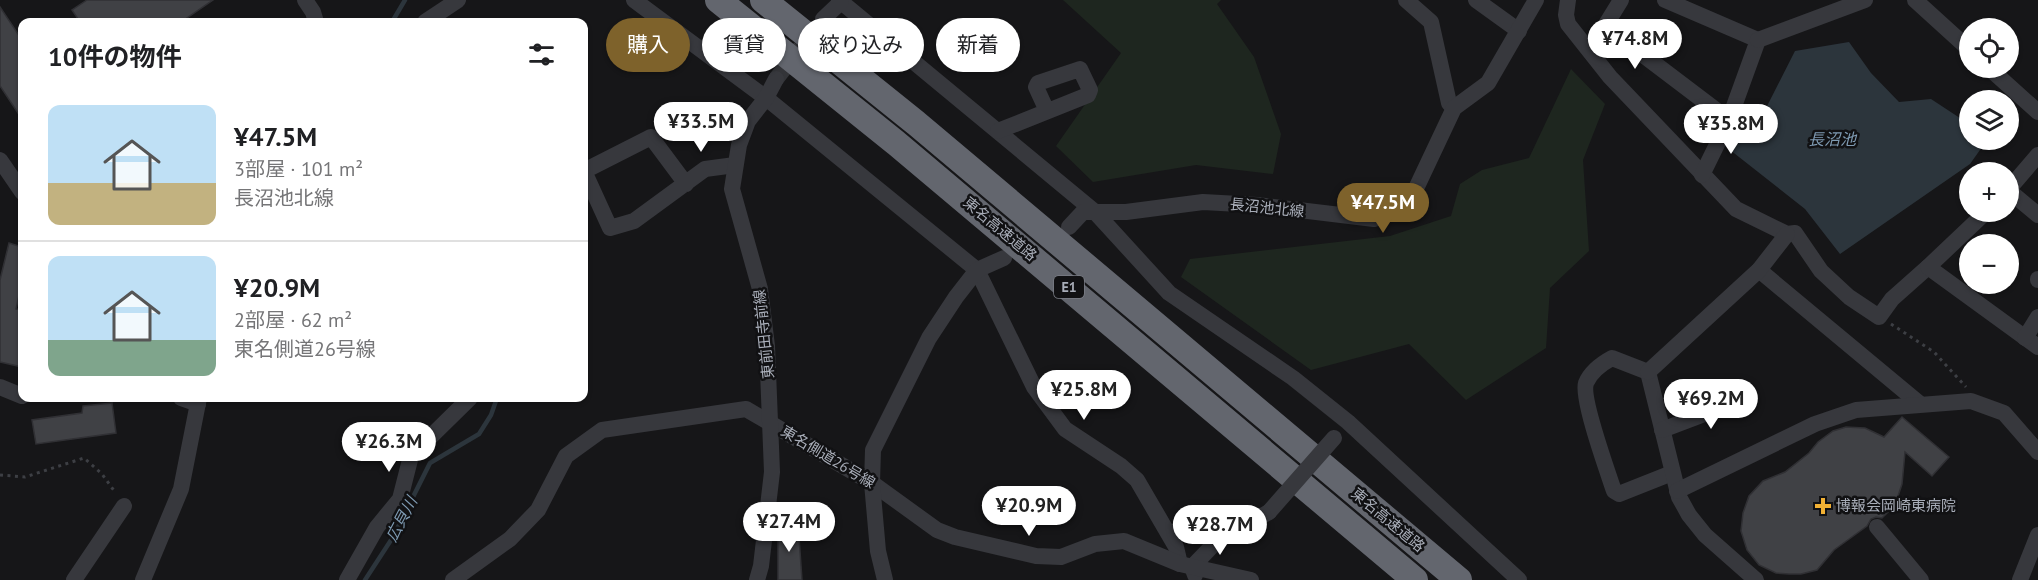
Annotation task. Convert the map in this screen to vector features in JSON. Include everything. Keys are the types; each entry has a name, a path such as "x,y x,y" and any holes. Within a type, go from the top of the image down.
{"highway":[{"name":"東名高速道路","path":"718,0 905,151 1415,580"},
{"name":"東名高速道路","path":"763,0 924,130 1459,580"}],"street":[{"path":"305,0 315,18"},
{"path":"431,18 458,0"},
{"path":"634,0 766,98 977,270 1034,387 1065,429 1121,466 1137,480 1190,570 1216,542 1269,512 1348,422"},
{"path":"1406,0 1431,22 1449,103 1454,108"},
{"path":"1476,0 1519,31"},
{"name":"長沼池北線","path":"1095,212 1126,212 1203,202 1257,205 1374,219 1394,211 1412,197 1454,108 1488,83 1536,0"},
{"path":"1568,0 1566,15 1569,24 1610,77 1702,175 1736,209 1787,234 1795,233 1821,271 1849,297 1879,316 1893,299 1975,222"},
{"path":"1621,0 1605,26 1728,120"},
{"path":"1665,0 1758,40 1865,0"},
{"path":"1915,0 1959,40"},
{"path":"824,18 840,1 1095,212 1169,293 1293,378 1348,422 1519,580"},
{"path":"1702,175 1728,120 1758,40"},
{"path":"2000,78 2038,112"},
{"name":"東前田寺前線","path":"757,580 761,566 772,472 767,346 760,289 732,189 738,145 748,121 766,98 776,79"},
{"path":"998,131 1047,111"},
{"path":"588,169 651,137 686,184"},
{"path":"2019,177 2038,155"},
{"path":"0,160 18,186"},
{"path":"588,180 610,228 634,221 705,169 735,165"},
{"path":"2019,199 2038,215"},
{"path":"1069,227 1083,212 1095,212"},
{"path":"1648,372 1759,270 1787,234"},
{"path":"885,580 878,551 872,483 873,450 929,338 977,270 1004,258"},
{"path":"1928,267 2031,343 2038,317"},
{"path":"1759,270 1920,404"},
{"path":"1648,372 1612,358 1591,374 1585,386 1596,440 1614,491 1619,494 1672,473"},
{"path":"1648,372 1677,491 1689,515 1705,535 1756,580"},
{"path":"0,387 18,394"},
{"path":"1662,430 1749,397"},
{"path":"1677,491 1815,424 1856,410 1971,401 2004,413 2038,452"},
{"path":"143,580 181,489 199,402"},
{"path":"347,580 377,526 400,499 411,456 466,402"},
{"name":"東名側道26号線","path":"453,580 510,538 538,510 566,456 602,430 746,409 872,483 937,530 955,537 1036,556 1061,557 1095,544 1124,541 1190,570 1251,580"},
{"path":"74,580 124,506"},
{"path":"1877,527 1921,580"},
{"path":"2020,580 2038,535"}],"path":[{"path":"1879,316 1934,352 1967,388 1971,401"},
{"path":"0,475 25,477 84,458 102,474 124,506"}],"shaded area":[{"path":"1063,0 1221,0 1217,4 1254,57 1281,134 1273,174 1196,165 1093,182 1056,146 1121,53"},
{"path":"1571,69 1605,104 1583,160 1589,251 1550,288 1546,348 1466,400 1409,344 1311,370 1181,277 1190,259 1390,236 1451,216 1460,184 1482,170 1529,158"}],"water":[{"name":"長沼池","path":"1849,42 1871,73 1899,102 1931,99 1959,117 1959,150 1980,150 1971,162 1959,162 1959,172 1840,254 1805,209 1725,146 1743,127 1763,114 1795,51"}],"building":[{"path":"87,0 213,0 187,18 77,18 72,10"},
{"path":"0,7 18,34 18,113 0,86"},
{"path":"9,243 18,246 16,309 18,309 18,366 0,362 0,280"},
{"path":"112,403 116,433 36,444 32,420 82,413 83,406"},
{"path":"1902,417 1949,457 1932,476 1905,452 1902,484 1895,505 1882,518 1871,519 1867,526 1834,550 1817,570 1801,574 1776,573 1759,565 1747,550 1741,531 1743,513 1749,496 1763,481 1785,472 1833,431 1846,427 1865,428 1884,437"},
{"path":"798,522 802,580 778,580 778,526"}],"waterway":[{"path":"394,18 405,0"},
{"name":"広貝川","path":"365,580 393,537 430,463 479,434 491,415 496,402"}],"tunnel":[{"path":"776,79 798,51"}],"place":[{"name":"博報会岡崎東病院","path":"1823,506"}]}
